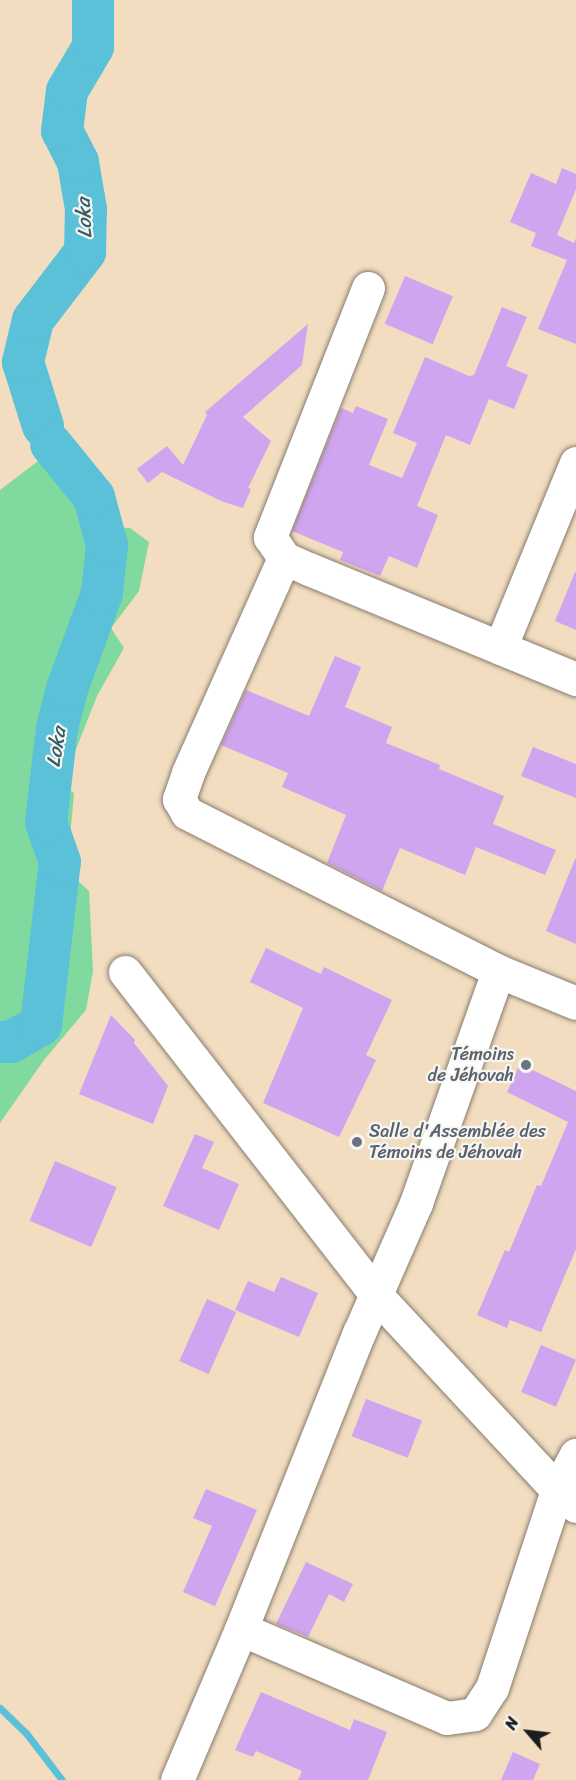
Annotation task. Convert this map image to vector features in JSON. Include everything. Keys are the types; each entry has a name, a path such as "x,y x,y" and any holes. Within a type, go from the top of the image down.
{"street":[{"path":"368,288 270,537 284,558 576,679"},
{"path":"500,648 576,463"},
{"path":"284,558 188,773 179,799 187,813 498,971 576,1003"},
{"path":"177,1780 416,1203 498,971"},
{"path":"125,972 376,1295 567,1498"},
{"path":"241,1629 447,1718 475,1714 492,1688 567,1498 576,1455"}],"green space":[{"path":"46,455 73,486 101,527 130,528 149,542 139,591 111,628 124,648 97,696 62,785 74,793 67,871 89,891 93,971 86,1010 44,1060 0,1123 0,490"}],"building":[{"path":"562,168 576,174 576,189 557,235 574,243 576,238 576,344 538,329 567,260 531,246 536,233 510,222 531,173 556,184"},
{"path":"405,276 453,296 433,344 385,324"},
{"path":"502,307 527,317 506,366 528,375 514,409 489,399 470,445 446,435 417,506 438,515 417,568 389,556 380,576 340,560 343,552 292,531 341,408 353,413 356,406 388,419 369,465 402,478 417,443 393,433 425,357 469,376 474,375"},
{"path":"308,324 302,365 243,417 271,441 248,488 251,489 243,508 221,501 162,472 148,483 137,469 167,446 183,465 207,415 205,412"},
{"path":"576,572 576,630 555,621"},
{"path":"335,656 361,667 345,707 392,727 386,743 440,765 439,769 504,796 493,824 556,850 545,875 476,847 465,875 400,848 382,891 327,863 346,815 282,787 288,773 221,745 246,690 309,716"},
{"path":"533,747 576,764 576,798 521,776"},
{"path":"576,859 576,944 546,931"},
{"path":"266,948 321,974 324,967 392,1000 366,1055 376,1060 339,1137 263,1103 303,1008 250,982"},
{"path":"111,1015 135,1040 134,1043 168,1086 153,1124 79,1094"},
{"path":"520,1064 576,1091 576,1249 541,1332 510,1320 507,1328 477,1315 505,1250 509,1252 537,1185 541,1186 568,1122 507,1092"},
{"path":"195,1134 214,1142 202,1168 239,1184 219,1230 163,1206"},
{"path":"55,1161 117,1187 91,1247 30,1221"},
{"path":"281,1277 318,1293 299,1337 235,1310 248,1281 274,1292"},
{"path":"207,1299 236,1312 209,1374 179,1361"},
{"path":"541,1345 576,1360 556,1407 521,1392"},
{"path":"366,1399 422,1421 408,1458 352,1436"},
{"path":"206,1489 257,1510 215,1606 183,1592 212,1526 193,1518"},
{"path":"306,1562 353,1584 344,1602 329,1594 308,1637 276,1624"},
{"path":"261,1692 350,1730 354,1719 387,1732 368,1780 298,1780 302,1771 256,1751 253,1757 235,1750"},
{"path":"513,1752 540,1764 533,1780 501,1780"}],"waterway":[{"name":"Loka","path":"43,426 23,362 33,320 85,252 86,209 78,162 62,131 67,91 93,47 93,0"},
{"name":"Loka","path":"0,1042 11,1042 41,1025 60,862 46,822 57,728 67,689 102,593 107,545 94,497 51,444"},
{"path":"0,1708 26,1733 62,1780"}],"place":[{"name":"Témoins de Jéhovah","path":"526,1065"},
{"name":"Salle d'Assemblée des Témoins de Jéhovah","path":"357,1142"}]}
